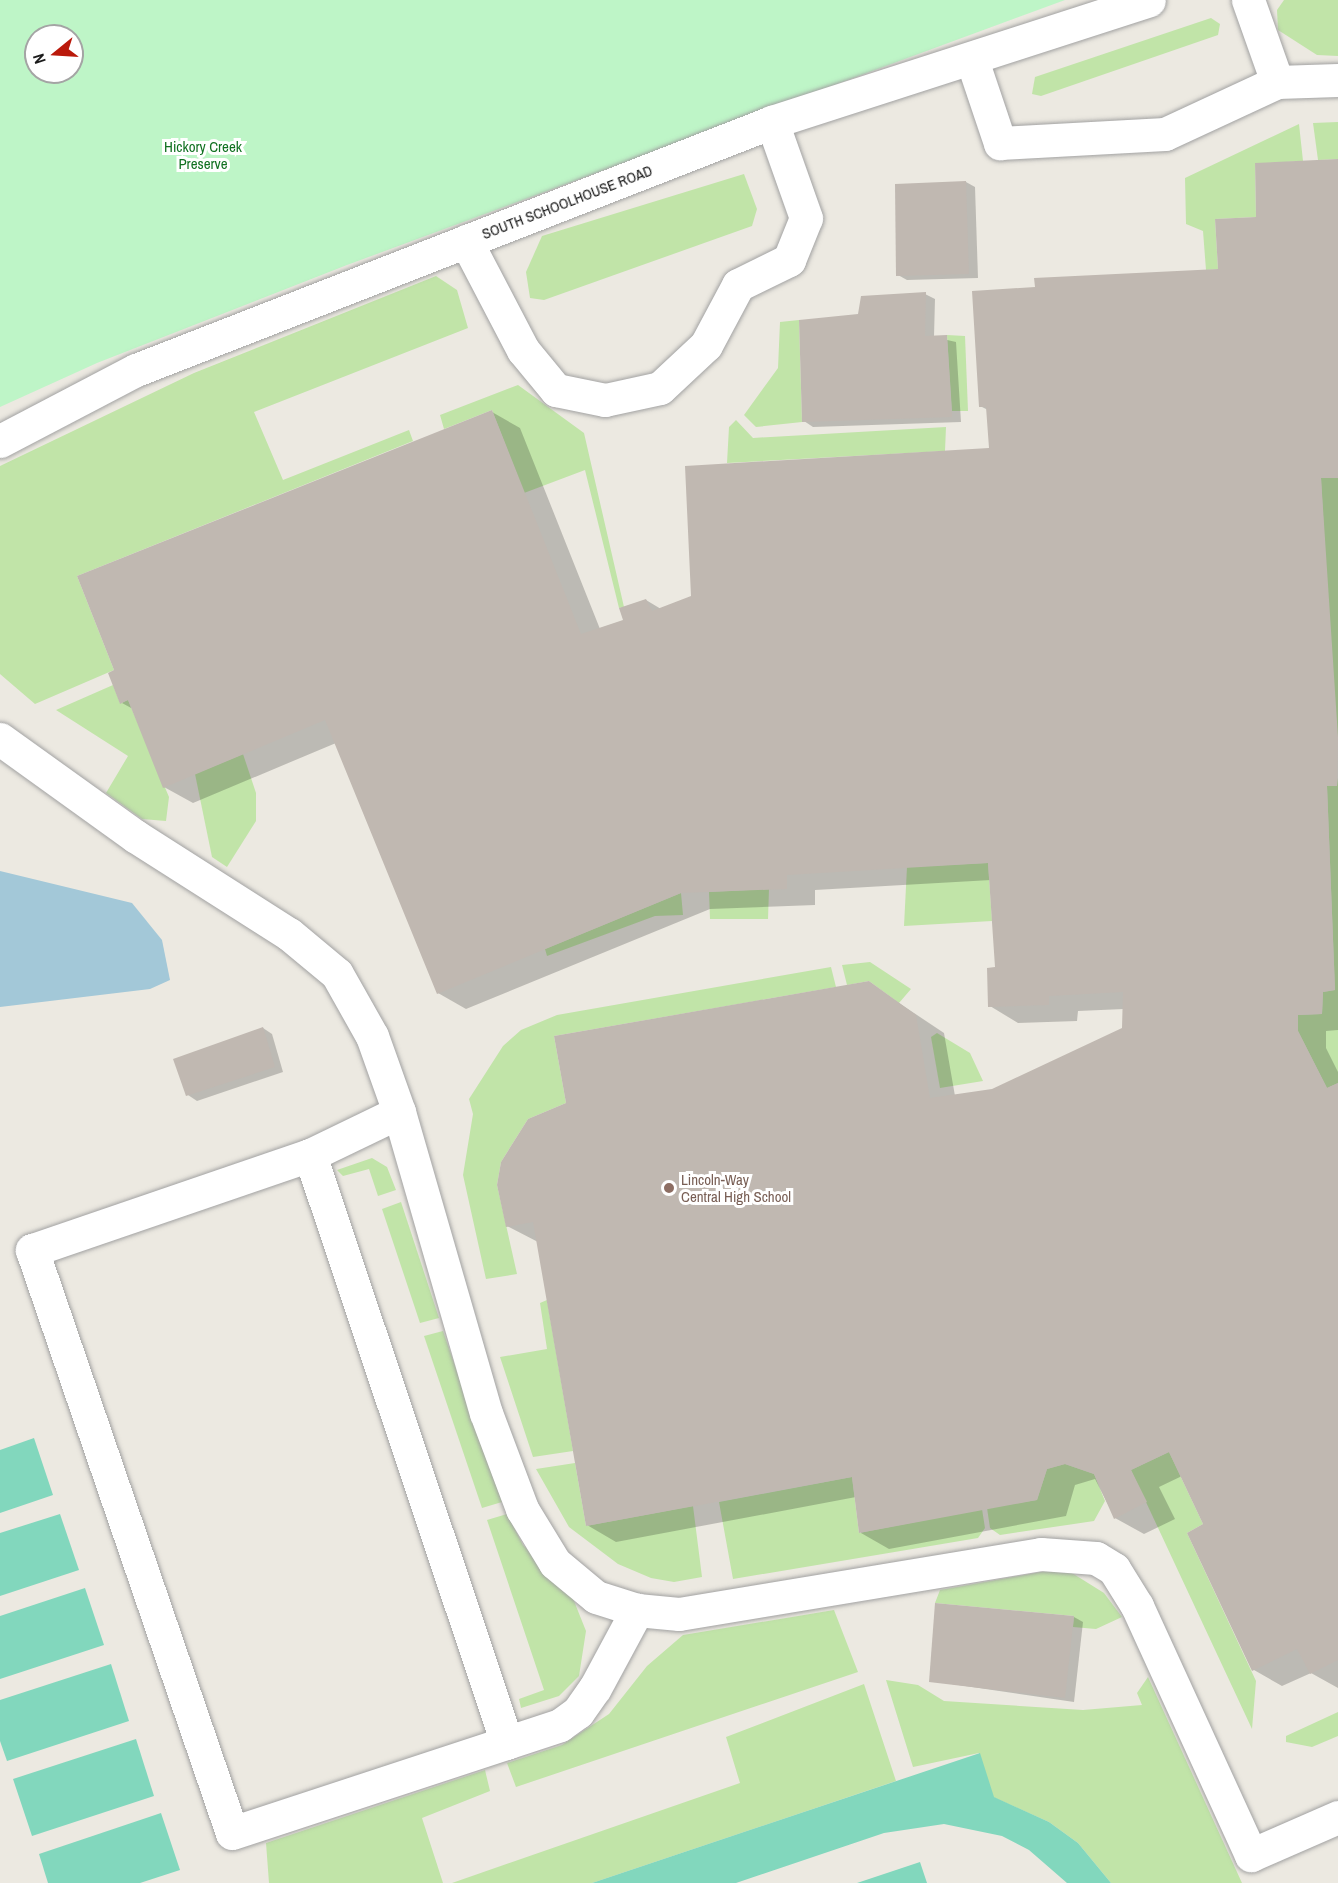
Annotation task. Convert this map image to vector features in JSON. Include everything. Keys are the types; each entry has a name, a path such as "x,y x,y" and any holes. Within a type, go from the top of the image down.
{"street":[{"name":"SOUTH SCHOOLHOUSE ROAD","path":"0,441 136,370 772,122 972,60 1149,0"},
{"path":"1248,0 1277,82"},
{"path":"972,60 1000,142 1166,134 1277,82 1338,80"},
{"path":"466,241 523,350 556,390 605,400 660,388 706,345 738,285 789,260 806,218 772,122"},
{"path":"0,739 135,836 289,934 337,974 372,1036 399,1112 486,1413 522,1509 555,1563 596,1597 637,1611 679,1614 725,1609 1041,1554 1096,1558 1114,1569 1137,1606 1251,1855 1338,1817"},
{"path":"399,1112 310,1155 32,1250 232,1833 560,1725 578,1712 637,1611"},
{"path":"310,1155 507,1743"}],"green space":[{"name":"Hickory Creek Preserve","path":"0,0 1065,0 347,265 97,363 0,407"},
{"path":"1284,0 1338,0 1338,56 1317,55 1278,30 1277,10"},
{"path":"1211,18 1220,24 1218,35 1041,96 1032,94 1035,77"},
{"path":"1338,122 1338,159 1318,160 1313,123"},
{"path":"1299,124 1303,161 1255,164 1256,217 1215,219 1218,269 1206,270 1203,231 1186,224 1185,178"},
{"path":"744,174 757,209 752,226 544,300 530,298 526,272 542,236"},
{"path":"436,276 457,290 468,328 254,412 283,480 409,430 413,441 77,576 114,670 35,704 0,674 0,466 194,373"},
{"path":"799,320 802,422 756,427 744,415 778,368 780,322"},
{"path":"947,335 965,336 968,411 952,411"},
{"path":"518,385 584,433 624,607 619,608 585,470 524,493 492,410 444,429 440,415"},
{"path":"736,420 753,438 946,427 945,451 727,463 729,427"},
{"path":"1321,478 1338,478 1338,737 1335,737"},
{"path":"113,685 120,703 128,700 169,797 166,821 142,819 106,793 128,756 56,710"},
{"path":"243,754 256,793 256,821 227,867 212,857 195,774"},
{"path":"1338,778 1338,1083 1327,1088 1298,1031 1298,1015 1322,1014 1323,992 1335,990 1327,786 1337,786"},
{"path":"988,863 992,921 904,926 907,867"},
{"path":"769,889 768,919 710,919 709,892"},
{"path":"681,893 683,915 655,916 547,956 545,949"},
{"path":"870,962 911,989 899,1003 869,981 847,985 842,965"},
{"path":"831,967 836,987 554,1036 566,1103 528,1119 501,1162 497,1185 517,1274 486,1279 463,1175 473,1114 469,1099 503,1046 521,1030 557,1015"},
{"path":"937,1033 970,1053 983,1081 940,1088 931,1037"},
{"path":"372,1158 387,1167 396,1190 378,1196 369,1169 343,1176 337,1170"},
{"path":"401,1202 439,1318 420,1323 382,1209"},
{"path":"547,1300 573,1451 533,1457 500,1357 547,1349 540,1303"},
{"path":"443,1331 502,1502 482,1508 424,1336"},
{"path":"34,1438 53,1495 0,1513 0,1450"},
{"path":"1169,1452 1203,1524 1187,1533 1256,1681 1252,1729 1131,1470"},
{"path":"575,1463 586,1526 693,1506 702,1577 674,1582 651,1578 618,1564 569,1527 536,1469"},
{"path":"1065,1464 1094,1474 1105,1501 1094,1521 1000,1535 990,1528 987,1508 1037,1500 1047,1469"},
{"path":"852,1477 859,1533 982,1509 985,1528 978,1538 733,1579 719,1502"},
{"path":"60,1514 79,1570 0,1596 0,1533"},
{"path":"507,1514 523,1545 572,1596 586,1631 579,1676 559,1696 521,1708 519,1699 544,1690 487,1520"},
{"path":"1046,1571 1072,1573 1104,1593 1122,1617 1096,1629 1073,1627 1074,1616 935,1603 940,1590"},
{"path":"85,1588 104,1645 0,1679 0,1616"},
{"path":"834,1610 858,1672 516,1787 507,1763 562,1745 609,1714 647,1666 683,1635"},
{"path":"111,1664 129,1721 7,1761 0,1741 0,1700"},
{"path":"1148,1677 1242,1883 1111,1883 1078,1843 1049,1822 993,1797 979,1753 913,1767 886,1680 918,1685 944,1701 1083,1710 1142,1705 1137,1693"},
{"path":"864,1684 896,1781 592,1883 452,1883 740,1783 726,1737"},
{"path":"1338,1712 1338,1736 1312,1747 1286,1742 1286,1736"},
{"path":"136,1739 154,1796 32,1836 13,1779"},
{"path":"980,1753 994,1797 1049,1822 1078,1843 1111,1883 1067,1883 1029,1850 1002,1836 944,1824 884,1833 736,1883 592,1883"},
{"path":"485,1770 490,1791 422,1818 443,1883 269,1883 266,1843"},
{"path":"161,1813 180,1870 140,1883 48,1883 39,1854"},
{"path":"920,1862 927,1883 857,1883"}],"water":[{"path":"0,871 132,903 162,940 170,980 150,989 0,1007"}],"building":[{"name":"Lincoln-Way Central High School","path":"1338,159 1338,478 1321,478 1338,737 1337,786 1327,786 1335,990 1323,992 1322,1014 1298,1015 1298,1031 1327,1088 1338,1083 1338,1660 1310,1674 1297,1649 1252,1671 1187,1533 1203,1524 1169,1452 1131,1470 1147,1502 1114,1519 1094,1474 1065,1464 1047,1469 1037,1500 859,1533 852,1477 586,1526 533,1222 506,1227 497,1185 501,1162 528,1119 566,1103 554,1036 869,981 916,1015 930,1098 992,1089 1122,1028 1123,992 1049,996 1049,1005 988,1007 987,968 995,967 988,863 787,875 787,889 681,893 437,994 325,720 163,788 128,700 120,704 108,673 114,670 77,576 492,410 581,634 623,620 619,608 646,599 652,611 691,596 685,466 989,448 986,407 979,407 972,291 1035,287 1034,278 1218,269 1215,219 1256,217 1255,163"},
{"path":"966,181 969,274 896,276 895,184"},
{"path":"926,292 925,336 947,335 952,417 802,422 799,320 858,314 861,296"},
{"path":"263,1027 275,1067 186,1096 173,1059"},
{"path":"935,1603 1074,1616 1065,1698 929,1682"}],"place":[{"name":"Lincoln-Way Central High School","path":"669,1188"}]}
